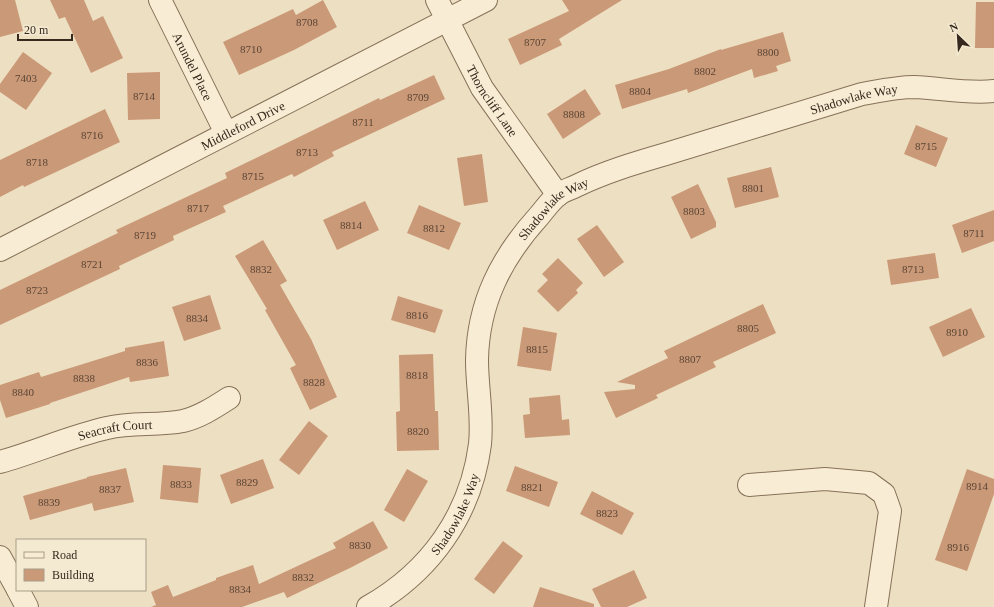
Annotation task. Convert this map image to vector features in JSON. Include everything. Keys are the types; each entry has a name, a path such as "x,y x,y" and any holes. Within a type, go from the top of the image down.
{"street":[{"name":"Arundel Place","path":"160,0 226,133"},
{"name":"Thorncliff Lane","path":"437,0 482,88 558,195"},
{"name":"Middleford Drive","path":"0,250 486,0"},
{"name":"Shadowlake Way","path":"368,607 387,597 420,569 437,550 451,529 475,472 480,444 481,418 477,376 477,357 480,328 485,306 497,275 511,250 522,234 558,195 610,171 862,94 888,89 913,87 982,92 994,91"},
{"name":"Seacraft Court","path":"0,462 108,428 134,424 184,421 198,416 229,398"},
{"path":"749,485 825,479 869,483 884,494 890,511 876,607"},
{"path":"0,557 16,585"},
{"path":"19,591 27,607"}],"building":[{"path":"0,0 15,0 23,31 0,37"},
{"path":"50,0 84,0 93,21 103,16 123,58 91,73 65,17 59,19"},
{"path":"323,0 337,27 294,50 239,75 223,42 293,9 296,15"},
{"path":"562,0 622,0 559,39 562,45 520,65 508,39 569,11"},
{"path":"976,2 994,2 994,48 975,48"},
{"path":"783,32 791,61 776,66 778,71 754,78 752,69 688,93 687,89 622,109 615,85 669,69 721,49"},
{"path":"23,52 52,73 26,110 0,92 0,84"},
{"path":"160,72 160,119 128,120 127,73"},
{"path":"434,75 445,99 332,152 334,156 294,177 292,174 223,206 226,212 173,236 174,240 119,266 120,269 0,325 0,290 118,233 116,230 227,178 225,173 379,98 380,100"},
{"path":"585,89 601,114 563,139 547,114"},
{"path":"105,109 120,142 24,187 23,185 0,197 0,160"},
{"path":"916,125 948,138 936,167 904,154"},
{"path":"482,154 488,202 464,206 457,158"},
{"path":"771,167 779,197 735,208 727,178"},
{"path":"698,184 716,222 716,227 691,239 671,197"},
{"path":"365,201 379,230 337,250 323,220"},
{"path":"419,205 461,223 449,250 407,233"},
{"path":"994,210 994,241 962,253 952,225"},
{"path":"597,225 624,262 604,277 577,239"},
{"path":"263,240 287,281 280,285 311,339 337,397 310,410 290,368 296,365 265,310 267,309 235,256"},
{"path":"935,253 939,278 891,285 887,260"},
{"path":"558,258 583,283 576,290 578,293 558,312 537,291 548,280 542,274"},
{"path":"210,295 221,329 184,341 172,307"},
{"path":"398,296 443,310 435,333 391,320"},
{"path":"763,304 776,333 713,362 716,367 656,395 658,398 616,418 604,392 635,389 635,385 617,382 668,358 664,351"},
{"path":"971,308 985,337 943,357 929,327"},
{"path":"523,327 557,333 551,371 517,366"},
{"path":"164,341 169,376 130,382 129,377 6,418 0,400 0,385 39,372 41,377 125,351 125,348"},
{"path":"433,354 435,411 438,411 439,450 397,451 396,412 400,411 399,355"},
{"path":"560,395 562,420 569,419 570,435 525,438 523,415 530,414 529,398"},
{"path":"309,421 328,436 299,475 279,460"},
{"path":"263,459 274,488 231,504 220,475"},
{"path":"163,465 201,468 198,503 160,499"},
{"path":"515,466 558,482 549,507 506,491"},
{"path":"126,468 134,502 94,511 92,503 30,520 23,496 87,477"},
{"path":"407,469 428,481 404,522 384,510"},
{"path":"967,469 994,479 994,494 967,571 935,560"},
{"path":"592,491 634,513 622,535 580,514"},
{"path":"373,521 388,548 287,598 284,592 242,607 151,607 156,605 151,592 168,585 173,597 216,580 216,578 253,565 259,584 336,548 333,543"},
{"path":"503,541 523,556 494,594 474,579"},
{"path":"634,570 647,598 627,607 601,607 592,589"},
{"path":"540,587 594,604 594,607 533,607"}]}
